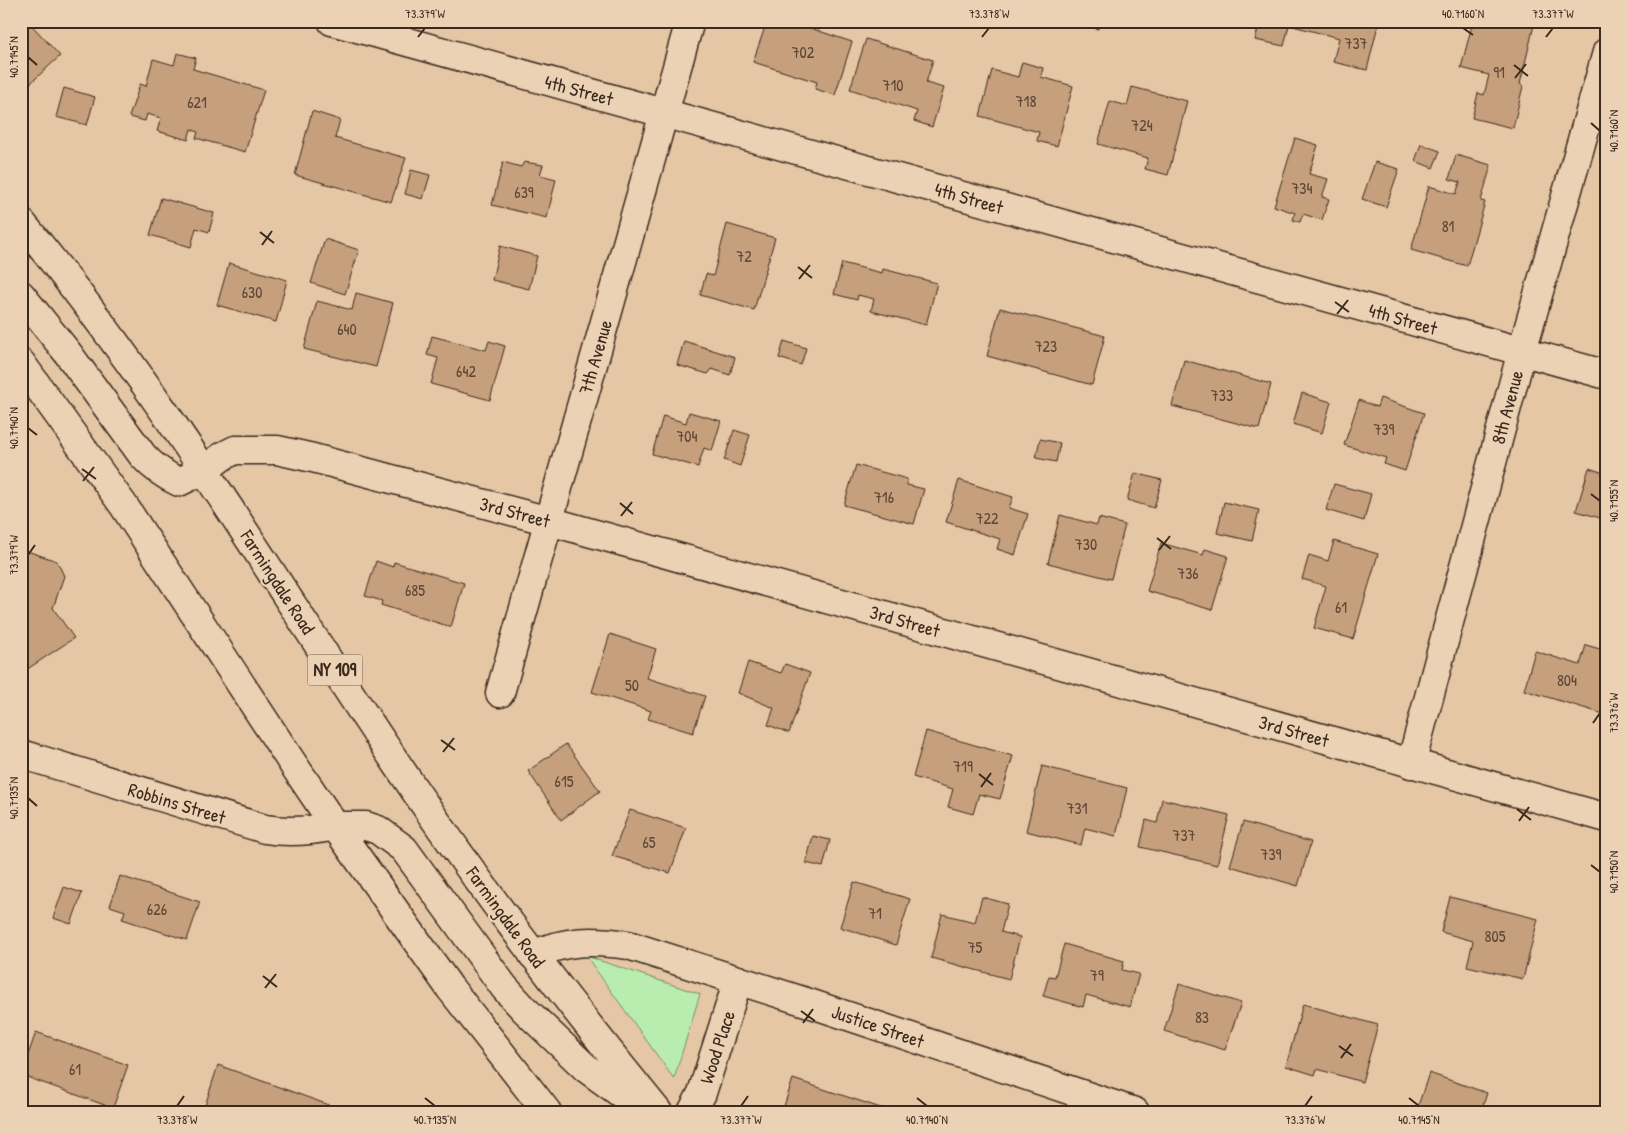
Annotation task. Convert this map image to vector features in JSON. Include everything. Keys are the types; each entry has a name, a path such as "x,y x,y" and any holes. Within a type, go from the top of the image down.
{"street":[{"name":"4th Street","path":"332,21 1607,375"},
{"name":"7th Avenue","path":"500,693 690,21"},
{"name":"8th Avenue","path":"1411,764 1522,352 1607,52"},
{"name":"Farmingdale Road","path":"21,222 127,360 204,470 417,793 533,955 658,1112"},
{"name":"3rd Street","path":"21,295 67,352 143,456 155,468 179,482 204,470 235,450 277,450 550,521 1607,818"},
{"path":"21,362 32,388 124,506 335,826 450,988 547,1112"},
{"name":"Robbins Street","path":"21,754 265,829 298,832 335,826 366,826 392,839 404,849 504,987 524,1009 587,1069 647,1112"},
{"name":"Justice Street","path":"533,955 550,947 570,942 604,941 628,946 738,980 1135,1112"},
{"name":"Wood Place","path":"692,1112 702,1092 738,980"}],"green space":[{"path":"586,956 700,994 674,1079"}],"building":[{"path":"21,21 28,21 60,56 23,90 21,88"},
{"path":"767,21 805,21 804,26 852,42 835,95 815,89 817,82 753,62"},
{"path":"1070,21 1100,21 1098,29"},
{"path":"1260,21 1379,21 1367,70 1333,62 1339,38 1289,25 1284,46 1255,40"},
{"path":"1473,21 1535,21 1520,84 1523,86 1513,128 1472,118 1478,93 1484,95 1489,75 1461,68"},
{"path":"866,39 933,60 926,83 944,88 932,127 914,121 917,111 850,89"},
{"path":"177,53 196,58 193,69 264,90 245,152 196,138 198,132 191,129 188,140 157,131 161,118 147,114 145,121 129,117 140,84 146,86 153,59 174,65"},
{"path":"1022,62 1043,68 1041,77 1073,86 1057,146 1037,141 1039,132 980,116 992,70 1018,77"},
{"path":"1132,87 1187,101 1168,175 1145,169 1148,158 1098,144 1110,101 1127,106"},
{"path":"64,88 95,97 87,125 56,117"},
{"path":"312,111 340,120 335,138 406,158 391,202 295,175"},
{"path":"1295,138 1318,145 1309,174 1328,179 1322,197 1329,199 1322,220 1303,214 1300,222 1293,220 1295,213 1274,206"},
{"path":"1421,144 1440,151 1433,168 1415,161"},
{"path":"1456,155 1491,165 1481,201 1485,202 1467,266 1411,250 1429,186 1456,194 1460,182 1449,179"},
{"path":"503,162 521,167 524,162 543,165 540,175 556,179 547,218 492,205"},
{"path":"1375,162 1399,169 1386,207 1362,199"},
{"path":"411,170 430,175 423,199 405,194"},
{"path":"161,198 214,213 209,232 196,228 191,247 150,235"},
{"path":"727,224 775,238 754,310 700,295 706,274 713,276"},
{"path":"325,239 359,250 345,294 311,283"},
{"path":"500,246 537,256 529,289 492,280"},
{"path":"229,263 287,280 276,322 217,305"},
{"path":"842,263 882,273 883,269 937,283 926,325 871,311 874,299 858,295 857,300 834,294"},
{"path":"356,293 393,303 376,367 304,349 317,301 352,310"},
{"path":"1000,308 1105,336 1092,385 987,356"},
{"path":"432,336 486,350 489,341 505,346 490,400 431,384 438,358 427,355"},
{"path":"684,341 735,357 730,375 712,369 708,374 677,365"},
{"path":"784,341 806,348 801,365 779,358"},
{"path":"1184,360 1271,384 1259,429 1172,406"},
{"path":"1302,393 1331,402 1322,433 1293,424"},
{"path":"1380,398 1424,413 1405,471 1384,464 1386,458 1344,445 1359,400 1377,407"},
{"path":"689,412 721,421 712,451 704,448 698,467 652,454 663,416 686,423"},
{"path":"734,430 750,435 740,466 724,460"},
{"path":"1040,439 1060,443 1056,462 1036,458"},
{"path":"856,465 907,479 907,485 924,489 914,524 844,505"},
{"path":"1589,468 1607,474 1607,520 1576,511"},
{"path":"1135,473 1162,480 1154,508 1127,500"},
{"path":"959,480 1013,497 1009,508 1028,514 1015,555 997,549 1000,539 946,522"},
{"path":"1334,484 1371,494 1364,521 1326,510"},
{"path":"1224,502 1259,510 1252,541 1217,533"},
{"path":"1060,515 1097,525 1099,518 1125,525 1111,579 1048,563"},
{"path":"1334,541 1378,554 1353,639 1314,628 1326,586 1302,579 1309,555 1328,561"},
{"path":"1161,543 1203,555 1205,549 1228,556 1212,610 1147,591"},
{"path":"21,549 57,561 64,576 53,608 74,638 26,670 21,662"},
{"path":"376,561 393,567 394,562 464,583 451,627 381,605 382,601 365,596"},
{"path":"610,634 656,649 647,678 705,696 693,733 648,719 651,711 592,692"},
{"path":"1586,645 1607,651 1605,670 1607,670 1607,715 1524,690 1535,651 1580,665"},
{"path":"748,662 781,673 785,664 810,673 789,733 768,725 774,708 738,693"},
{"path":"926,731 1013,756 1000,799 979,794 973,814 948,807 953,789 913,777"},
{"path":"566,744 600,791 561,820 528,771"},
{"path":"1042,766 1127,788 1116,836 1085,828 1081,845 1026,831"},
{"path":"1162,799 1229,815 1217,865 1140,847 1146,820 1157,823"},
{"path":"630,810 686,828 670,873 612,856"},
{"path":"1243,822 1311,842 1298,886 1230,866"},
{"path":"813,836 830,840 823,867 806,863"},
{"path":"120,876 200,902 187,940 122,919 125,911 110,906"},
{"path":"854,882 910,899 896,945 840,927"},
{"path":"64,887 82,893 71,924 53,918"},
{"path":"982,897 1008,904 1001,932 1020,937 1009,979 931,958 942,914 975,922"},
{"path":"1450,897 1538,919 1523,979 1467,966 1473,941 1441,932"},
{"path":"1064,944 1124,961 1122,970 1139,974 1130,1007 1086,995 1083,1007 1043,996 1049,976 1055,977"},
{"path":"1179,984 1241,1003 1225,1050 1164,1031"},
{"path":"1303,1004 1378,1025 1362,1082 1317,1069 1315,1075 1286,1066"},
{"path":"36,1032 128,1065 113,1108 21,1075"},
{"path":"218,1065 348,1112 203,1112"},
{"path":"1429,1073 1487,1093 1481,1112 1424,1112 1417,1109"},
{"path":"793,1079 893,1112 782,1112"}]}
